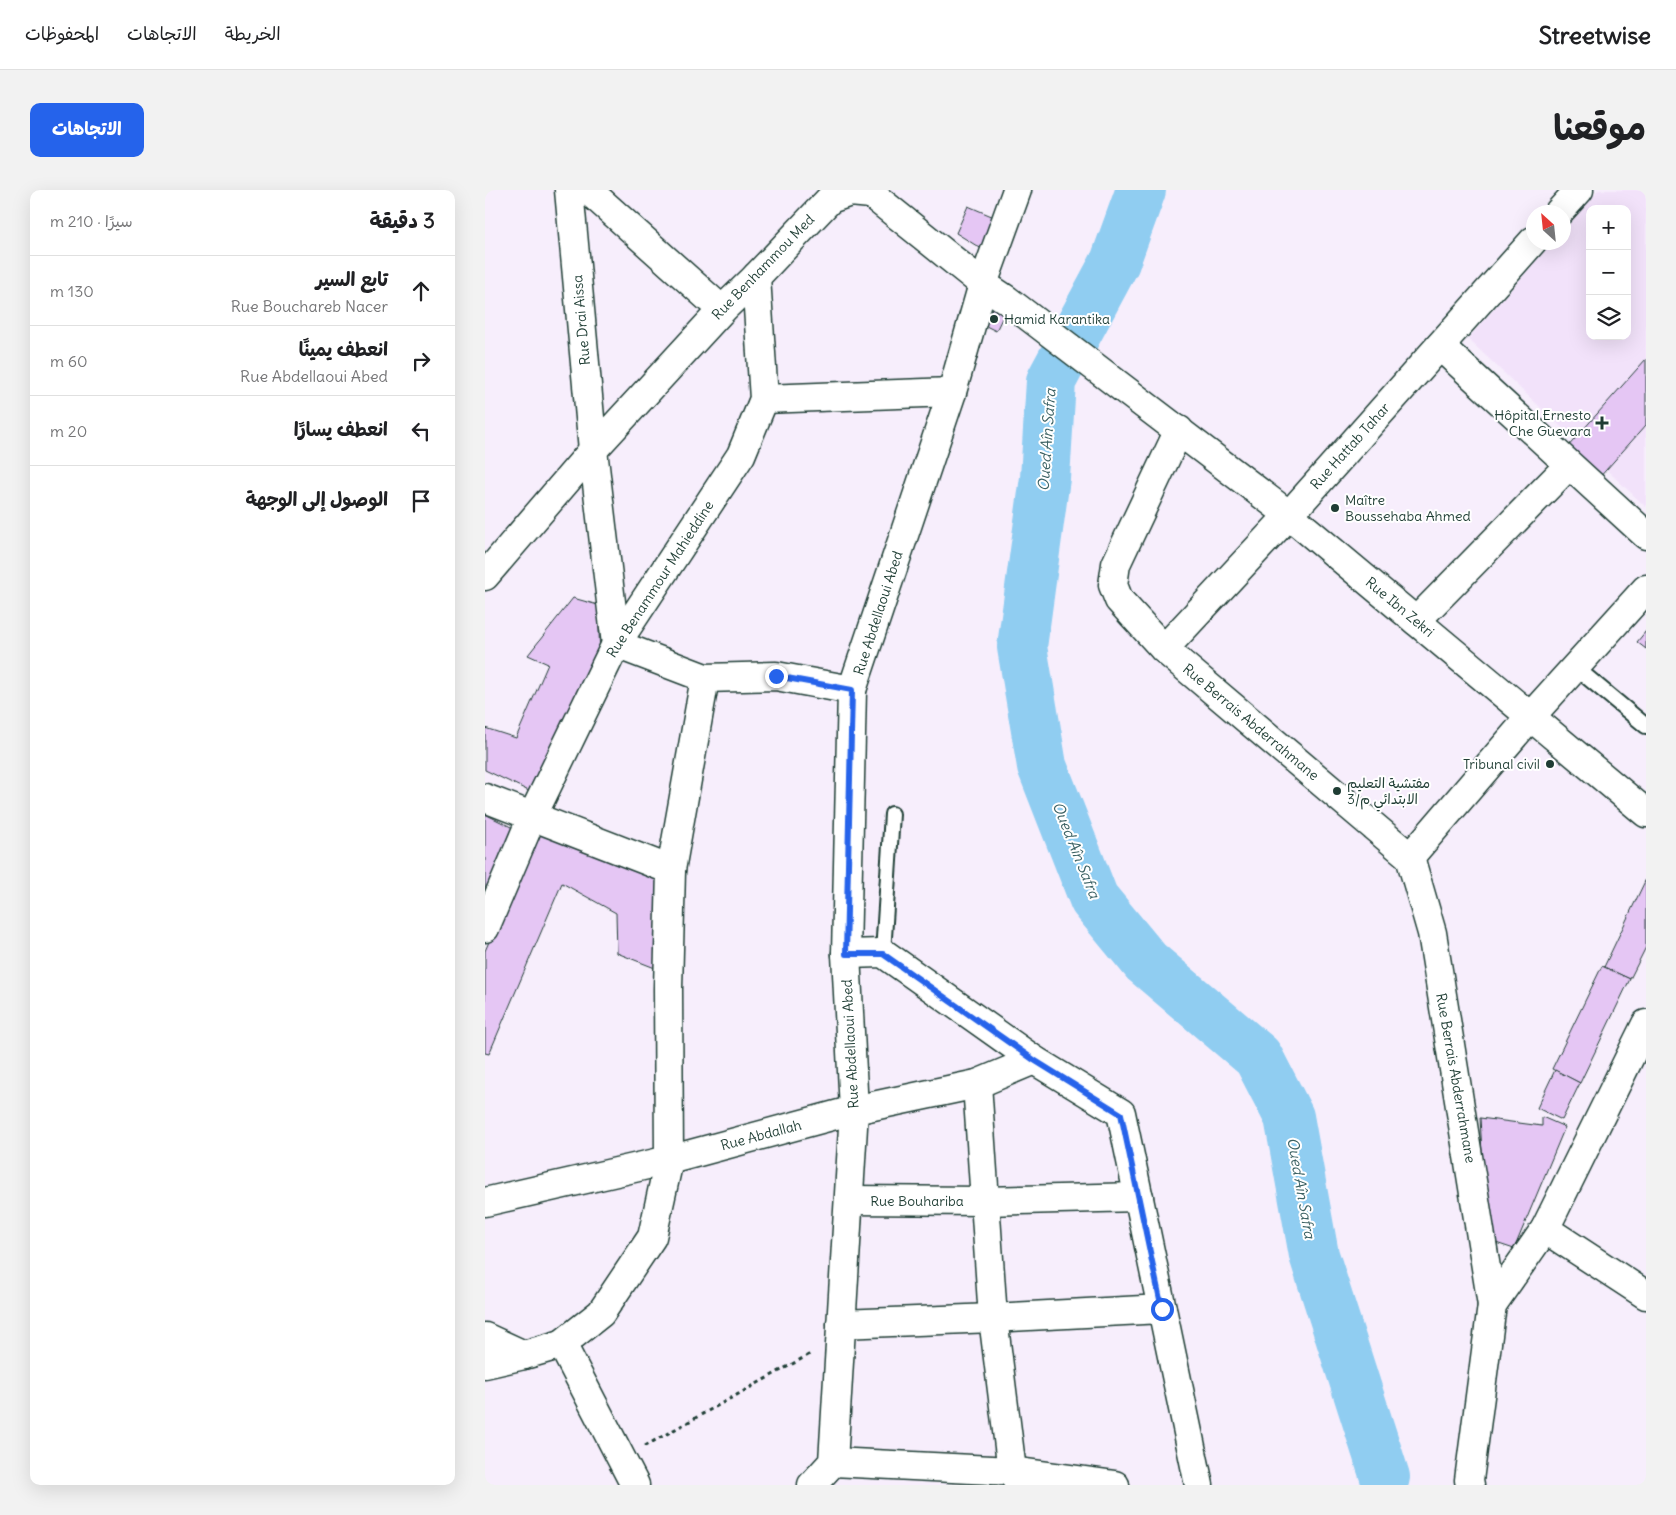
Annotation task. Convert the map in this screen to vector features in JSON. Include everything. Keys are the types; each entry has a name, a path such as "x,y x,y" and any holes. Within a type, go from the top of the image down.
{"street":[{"name":"Rue Drai Aissa","path":"569,190 593,450 616,644"},
{"path":"588,190 722,310"},
{"path":"983,284 1017,190"},
{"path":"1565,205 1579,190"},
{"name":"Rue Benhammou Med","path":"593,450 722,310 830,199 850,192 871,194 983,284 1149,407"},
{"name":"Rue Hattab Tahar","path":"1164,649 1289,515 1526,249"},
{"name":"Rue Benammour Mahieddine","path":"485,928 532,817 616,644 741,455 764,399 755,277"},
{"name":"Rue Abdellaoui Abed","path":"833,1462 854,1110 846,954 852,690 952,392 983,284"},
{"path":"1440,346 1646,535"},
{"path":"764,399 952,392"},
{"name":"Rue Ibn Zekri","path":"1149,407 1289,515 1646,813"},
{"name":"Rue Berrais Abderrahmane","path":"1179,430 1116,564 1113,585 1119,600 1164,649 1410,857 1432,932 1492,1305"},
{"path":"485,576 593,450"},
{"path":"1416,621 1569,465"},
{"path":"1410,857 1531,716 1646,589"},
{"path":"616,644 705,678 776,676 852,690"},
{"path":"485,1364 524,1356 562,1344 601,1313 652,1237 669,1160 668,989 671,870 705,678"},
{"path":"485,798 671,870"},
{"path":"846,954 883,954 1034,1060 1121,1114 1199,1485"},
{"path":"1465,1483 1492,1305 1545,1229 1640,1056 1646,1024"},
{"name":"Rue Abdallah","path":"485,1202 669,1160 854,1110 977,1084 1034,1060"},
{"path":"977,1084 993,1318 1016,1478"},
{"name":"Rue Bouhariba","path":"849,1200 985,1201 1139,1197"},
{"path":"1545,1229 1646,1295"},
{"path":"841,1331 993,1318 1162,1309"},
{"path":"485,1337 524,1356"},
{"path":"562,1344 623,1458 635,1485"},
{"path":"812,1485 833,1462 1115,1485"}],"lane":[{"path":"1575,667 1646,726"},
{"path":"883,954 892,814"}],"path":[{"path":"623,1458 841,1331"}],"shaded area":[{"name":"Hôpital Ernesto Che Guevara","path":"1598,190 1646,190 1646,507 1468,339 1546,250 1571,250 1571,222"}],"building":[{"path":"968,206 1001,220 985,251 956,233"},
{"name":"Hamid Karantika","path":"991,307 1004,314 996,331 984,325"},
{"path":"1646,359 1646,425 1598,479 1565,450"},
{"path":"573,598 598,605 600,657 531,792 485,770 485,728 516,738 548,664 528,655"},
{"path":"1646,631 1646,649 1637,642"},
{"path":"485,814 517,830 485,903"},
{"path":"537,831 661,875 660,970 617,953 616,913 562,883 489,1054 485,1053 485,951"},
{"path":"1646,879 1646,947 1630,979 1604,967"},
{"path":"1602,966 1630,979 1580,1083 1552,1069"},
{"path":"1555,1070 1580,1083 1562,1120 1537,1108"},
{"path":"1542,1117 1565,1127 1514,1249 1487,1240 1480,1118 1542,1126"}],"waterway":[{"name":"Oued Aîn Safra","path":"1141,190 1115,262 1051,381 1045,478 1022,647 1042,766 1094,899 1146,962 1258,1057 1289,1117 1314,1255 1385,1477"}],"place":[{"name":"Hamid Karantika","path":"994,319"},
{"name":"Hôpital Ernesto Che Guevara","path":"1602,423"},
{"name":"Maître Boussehaba Ahmed","path":"1335,508"},
{"name":"Tribunal civil","path":"1550,764"},
{"name":"مفتشية التعليم الابتدائي م/3","path":"1337,791"}],"route":[{"path":"776,676 852,690 846,954 883,954 1034,1060 1121,1114 1162,1309"}]}
